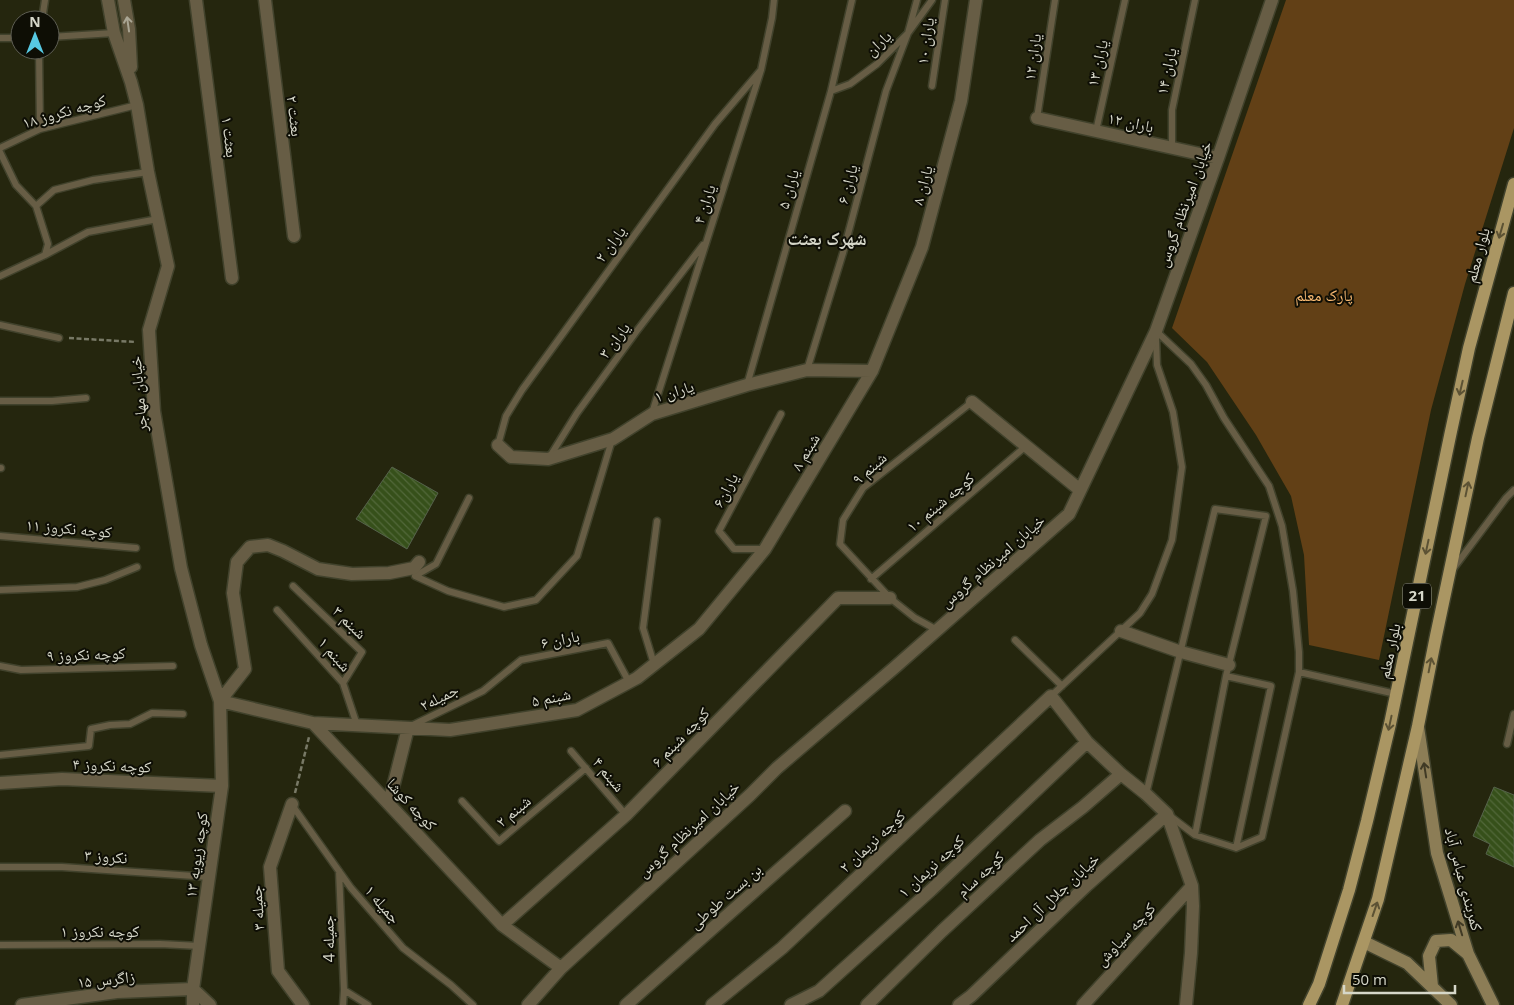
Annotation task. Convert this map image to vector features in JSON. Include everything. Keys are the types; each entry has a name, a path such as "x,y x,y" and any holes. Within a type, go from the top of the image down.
{"main road":[{"name":"بلوار معلم","path":"1309,1005 1319,984 1349,890 1367,822 1470,348 1514,184"},
{"name":"21","path":"1342,1005 1378,899 1418,726 1478,438 1514,293"},
{"name":"کمربندی عباس آباد","path":"1418,726 1438,853 1468,954 1493,1005"},
{"path":"1432,986 1429,956 1436,941 1451,940 1468,954"},
{"path":"1364,942 1407,963 1451,1005"}],"street":[{"name":"خیابان مهاجر","path":"108,0 114,33 137,105 148,172 168,266 149,330 154,411 181,568 201,645 220,701"},
{"name":"خیابان مهاجر","path":"124,0 129,29 131,82"},
{"name":"بعثت ۱","path":"196,0 232,278"},
{"name":"بعثت ۲","path":"265,0 294,236"},
{"name":"یاران ۸","path":"872,370 922,247 960,101 976,0"},
{"name":"خیابان امیرنظام گروس","path":"528,1005 561,968 777,768 938,630 1069,514 1156,331 1272,0"},
{"name":"باران ۱۲","path":"1037,118 1218,158"},
{"name":"یاران ۱","path":"498,445 510,457 548,459 613,439 652,414 747,385 807,370 872,370"},
{"name":"شبنم ۸","path":"765,549 872,370"},
{"path":"972,402 1080,490"},
{"path":"313,723 220,701 245,669 233,593 237,562 250,547 268,546 283,551 318,569 352,574 389,573 414,568 419,562"},
{"name":"شبنم ۵","path":"313,723 450,730 577,710 654,666 699,628 765,549"},
{"name":"کوچه شبنم ۶","path":"502,925 626,815 838,598 890,598"},
{"path":"1121,631 1228,670"},
{"path":"1051,696 1087,742 1167,814 1192,886 1191,953 1186,1005"},
{"name":"کوچه نریمان ۲","path":"712,1005 782,948 1051,696"},
{"name":"کوچه زیویه ۱۳","path":"193,1005 193,989 222,786 220,701"},
{"name":"کوچه کوشا","path":"313,723 502,925 561,968"},
{"path":"389,803 408,728"},
{"name":"کوچه نریمان ۱","path":"790,1005 819,991 930,890 1087,742"},
{"name":"کوچه سام","path":"867,1005 942,931 1040,840 1122,774"},
{"name":"کوچه نکروز ۴","path":"0,783 62,780 222,786"},
{"name":"جمیله ۳","path":"292,804 270,867 278,971 302,1005"},
{"name":"بن بست طوطی","path":"626,1005 845,811"},
{"name":"خیابان جلال آل احمد","path":"959,1005 971,996 1086,886 1167,814"},
{"name":"کوچه سیاوش","path":"1083,1005 1192,886"},
{"path":"193,989 210,1005"},
{"name":"زاگرس ۱۵","path":"22,1005 117,992 193,989"}],"lane":[{"name":"یاران ۴","path":"652,414 761,70 774,0"},
{"name":"یاران ۵","path":"747,385 831,91 852,0"},
{"path":"908,33 917,0"},
{"name":"یاران","path":"831,91 850,84 877,64 908,33 932,0"},
{"name":"یاران ۱۰","path":"932,86 944,0"},
{"name":"یاران ۱۲","path":"1037,118 1055,0"},
{"name":"یاران ۱۳","path":"1096,131 1126,0"},
{"name":"یاران ۱۴","path":"1172,148 1172,110 1195,0"},
{"path":"60,36 114,33"},
{"name":"یاران ۶","path":"807,370 843,253 886,91 908,33"},
{"path":"39,60 40,129"},
{"name":"یاران ۲","path":"498,445 506,416 522,390 715,124 761,70"},
{"name":"کوچه نکروز ۱۸","path":"0,148 40,129 137,105"},
{"path":"0,152 16,185 36,206 48,244 45,255"},
{"path":"36,206 54,190 93,180 148,172"},
{"path":"0,276 88,232 158,219"},
{"name":"یاران ۳","path":"548,459 577,413 707,240"},
{"path":"1509,312 1514,329"},
{"path":"0,325 58,338"},
{"path":"1051,696 1140,613 1152,594 1172,540 1182,467 1173,412 1156,365 1156,331"},
{"path":"1156,331 1191,364 1269,486 1282,526 1293,591 1299,652 1299,672 1262,837 1236,848 1195,835 1167,814"},
{"path":"0,401 52,401 86,398"},
{"name":"شبنم ۹","path":"938,630 915,618 890,598 840,544 843,520 863,488 972,402"},
{"name":"یاران۶","path":"765,549 734,549 719,531 781,414"},
{"path":"469,498 436,564 416,576 448,591 504,607 536,600 577,556 613,439"},
{"name":"کوچه شبنم ۱۰","path":"871,579 1026,446"},
{"path":"1449,574 1514,490"},
{"path":"1146,794 1215,509 1266,516 1228,670 1195,835"},
{"path":"654,666 643,628 658,521"},
{"name":"کوچه نکروز ۱۱","path":"0,536 136,548"},
{"path":"0,590 77,586 105,580 137,567"},
{"name":"شبنم ۳","path":"294,586 362,652 343,683"},
{"name":"شبنم ۱","path":"277,610 343,683 357,725"},
{"path":"1015,640 1062,686"},
{"name":"باران ۶","path":"482,691 521,660 608,643 629,682"},
{"name":"کوچه نکروز ۹","path":"0,666 21,670 173,666"},
{"path":"1228,670 1271,686 1236,848"},
{"path":"1299,672 1396,694"},
{"name":"جمیله۲","path":"408,728 482,691"},
{"path":"0,755 89,746 91,729 110,724 130,724 152,713 183,714"},
{"path":"1507,744 1514,714"},
{"name":"شبنم ۴","path":"571,751 626,815"},
{"name":"شبنم ۲","path":"462,801 499,841 586,768"},
{"name":"جمیله ۱","path":"292,804 351,888 403,948 473,1005"},
{"name":"نکروز ۳","path":"0,866 62,867 209,877"},
{"name":"جمیله 4","path":"339,871 343,1005"},
{"name":"کوچه نکروز ۱","path":"0,946 160,944 200,946"},
{"path":"344,990 368,1005"}],"path":[{"path":"58,338 150,343"},
{"path":"292,804 313,723"}],"green space":[{"name":"پارک معلم","path":"1286,0 1514,0 1514,128 1465,284 1431,410 1379,660 1309,645 1304,555 1291,496 1256,435 1207,362 1172,328"}],"building":[{"path":"392,467 438,493 407,549 356,519"},
{"path":"1494,787 1514,795 1514,867 1486,854 1490,844 1473,836"}],"district":[{"name":"شهرک بعثت","path":"827,239"}]}
